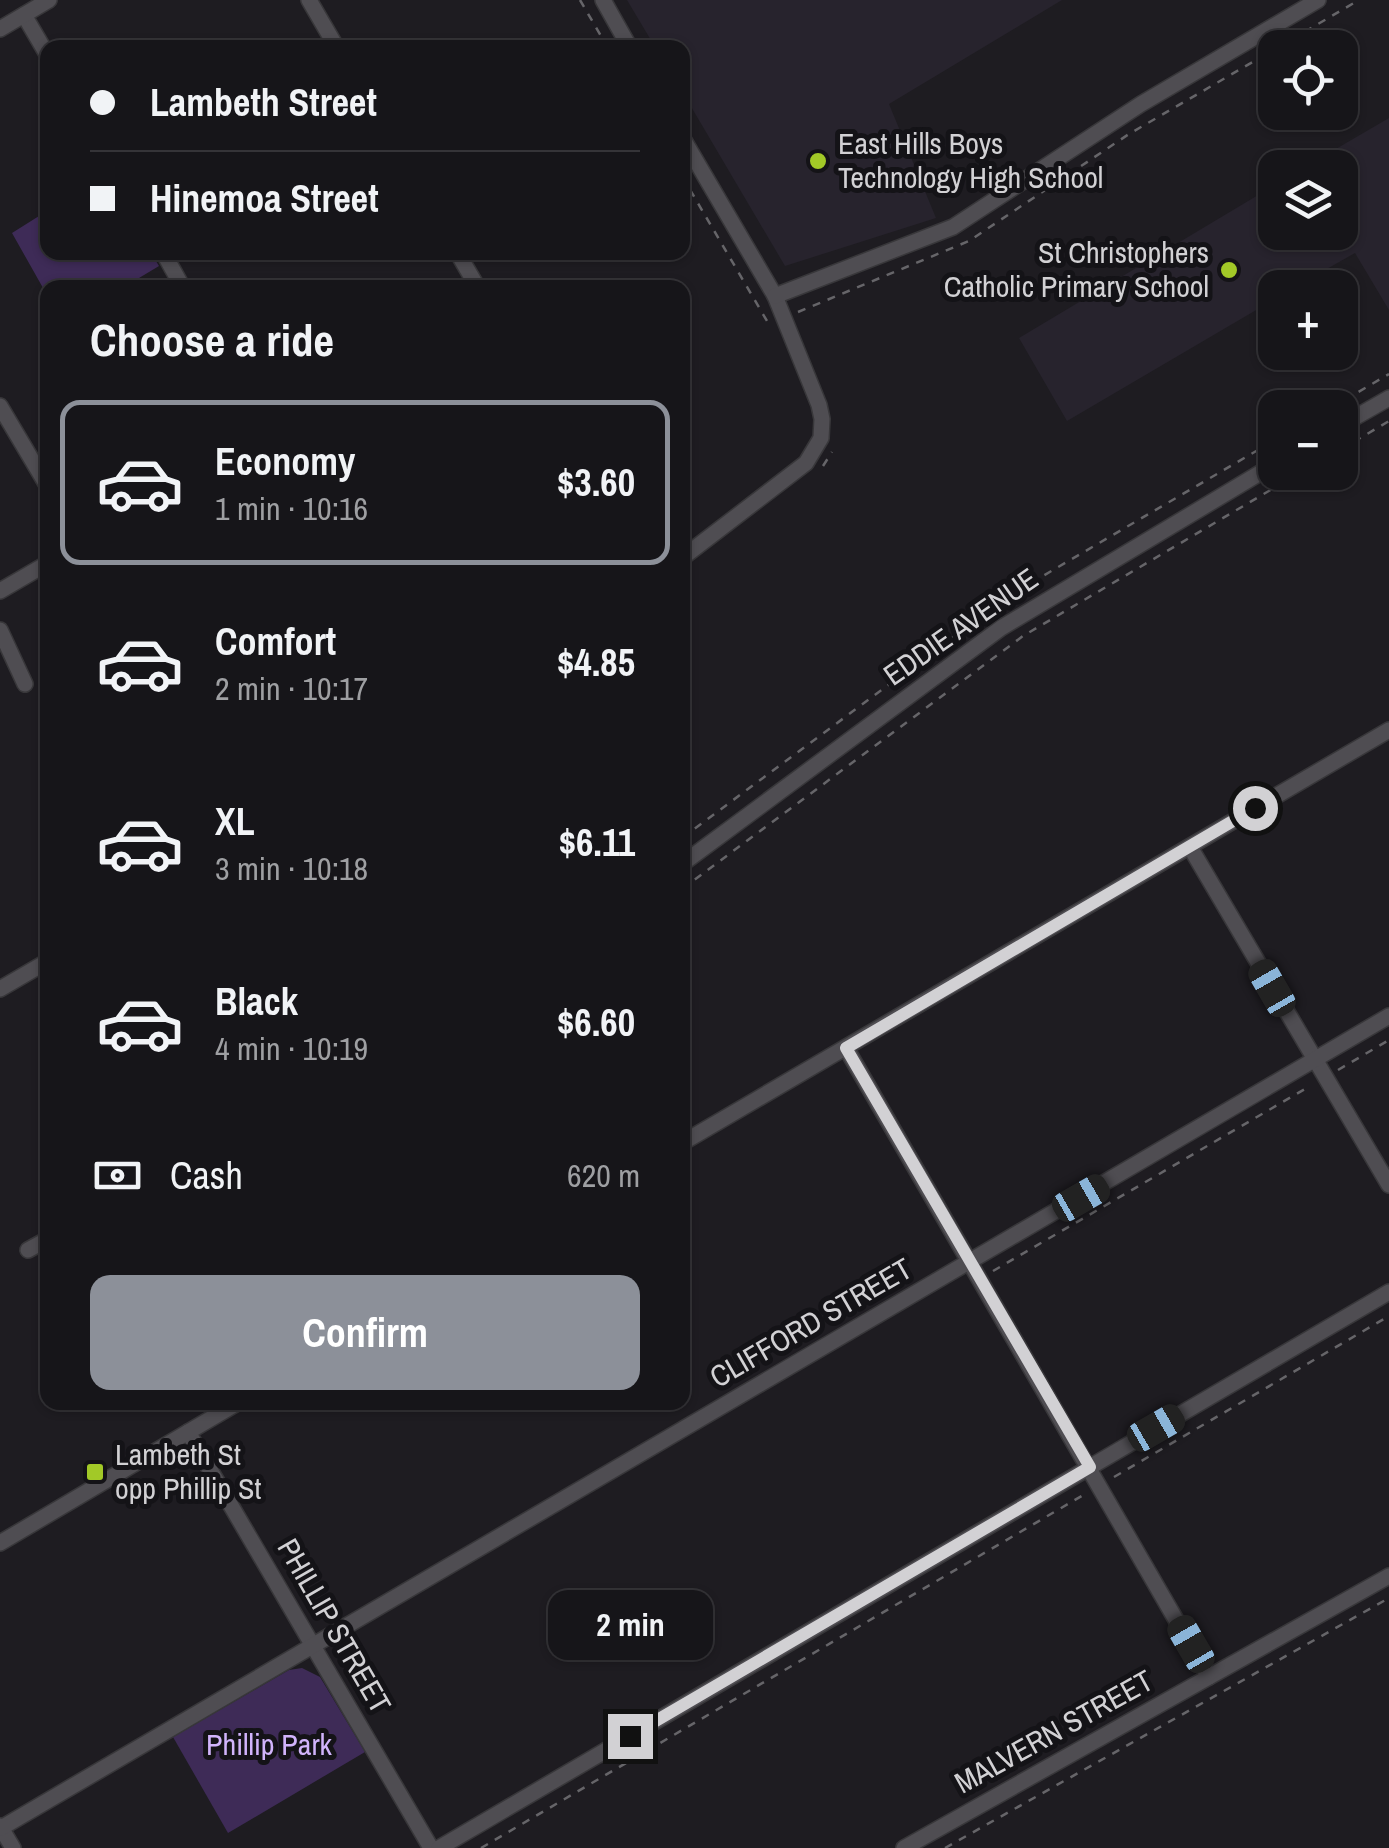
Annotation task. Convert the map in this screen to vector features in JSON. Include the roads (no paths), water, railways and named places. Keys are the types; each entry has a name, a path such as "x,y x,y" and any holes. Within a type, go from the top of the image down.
{"street":[{"path":"0,29 49,0"},
{"path":"310,0 332,40"},
{"path":"602,0 625,40"},
{"path":"775,296 953,227 1141,104 1318,0"},
{"path":"24,15 40,42"},
{"path":"690,152 775,296 819,405 828,440 800,468 690,552"},
{"path":"1358,416 1389,398"},
{"path":"0,406 40,474"},
{"name":"EDDIE AVENUE","path":"690,859 1001,628 1258,474"},
{"path":"0,591 40,568"},
{"path":"0,630 26,684"},
{"path":"690,1139 1389,730"},
{"path":"1190,847 1389,1185"},
{"path":"0,989 40,966"},
{"name":"CLIFFORD STREET","path":"0,1827 1389,1016"},
{"path":"846,1048 1209,1676"},
{"path":"28,1250 40,1243"},
{"path":"435,1848 1389,1292"},
{"path":"0,1543 226,1410"},
{"name":"PHILLIP STREET","path":"188,1432 435,1848"},
{"name":"MALVERN STREET","path":"904,1848 1389,1576"},
{"path":"0,1827 13,1848"}],"place":[{"name":"East Hills Boys Technology High School","path":"818,161"},
{"name":"St Christophers Catholic Primary School","path":"1229,270"},
{"name":"Lambeth St opp Phillip St","path":"95,1472"}],"park label":[{"name":"Phillip Park","path":"269,1745"}]}
